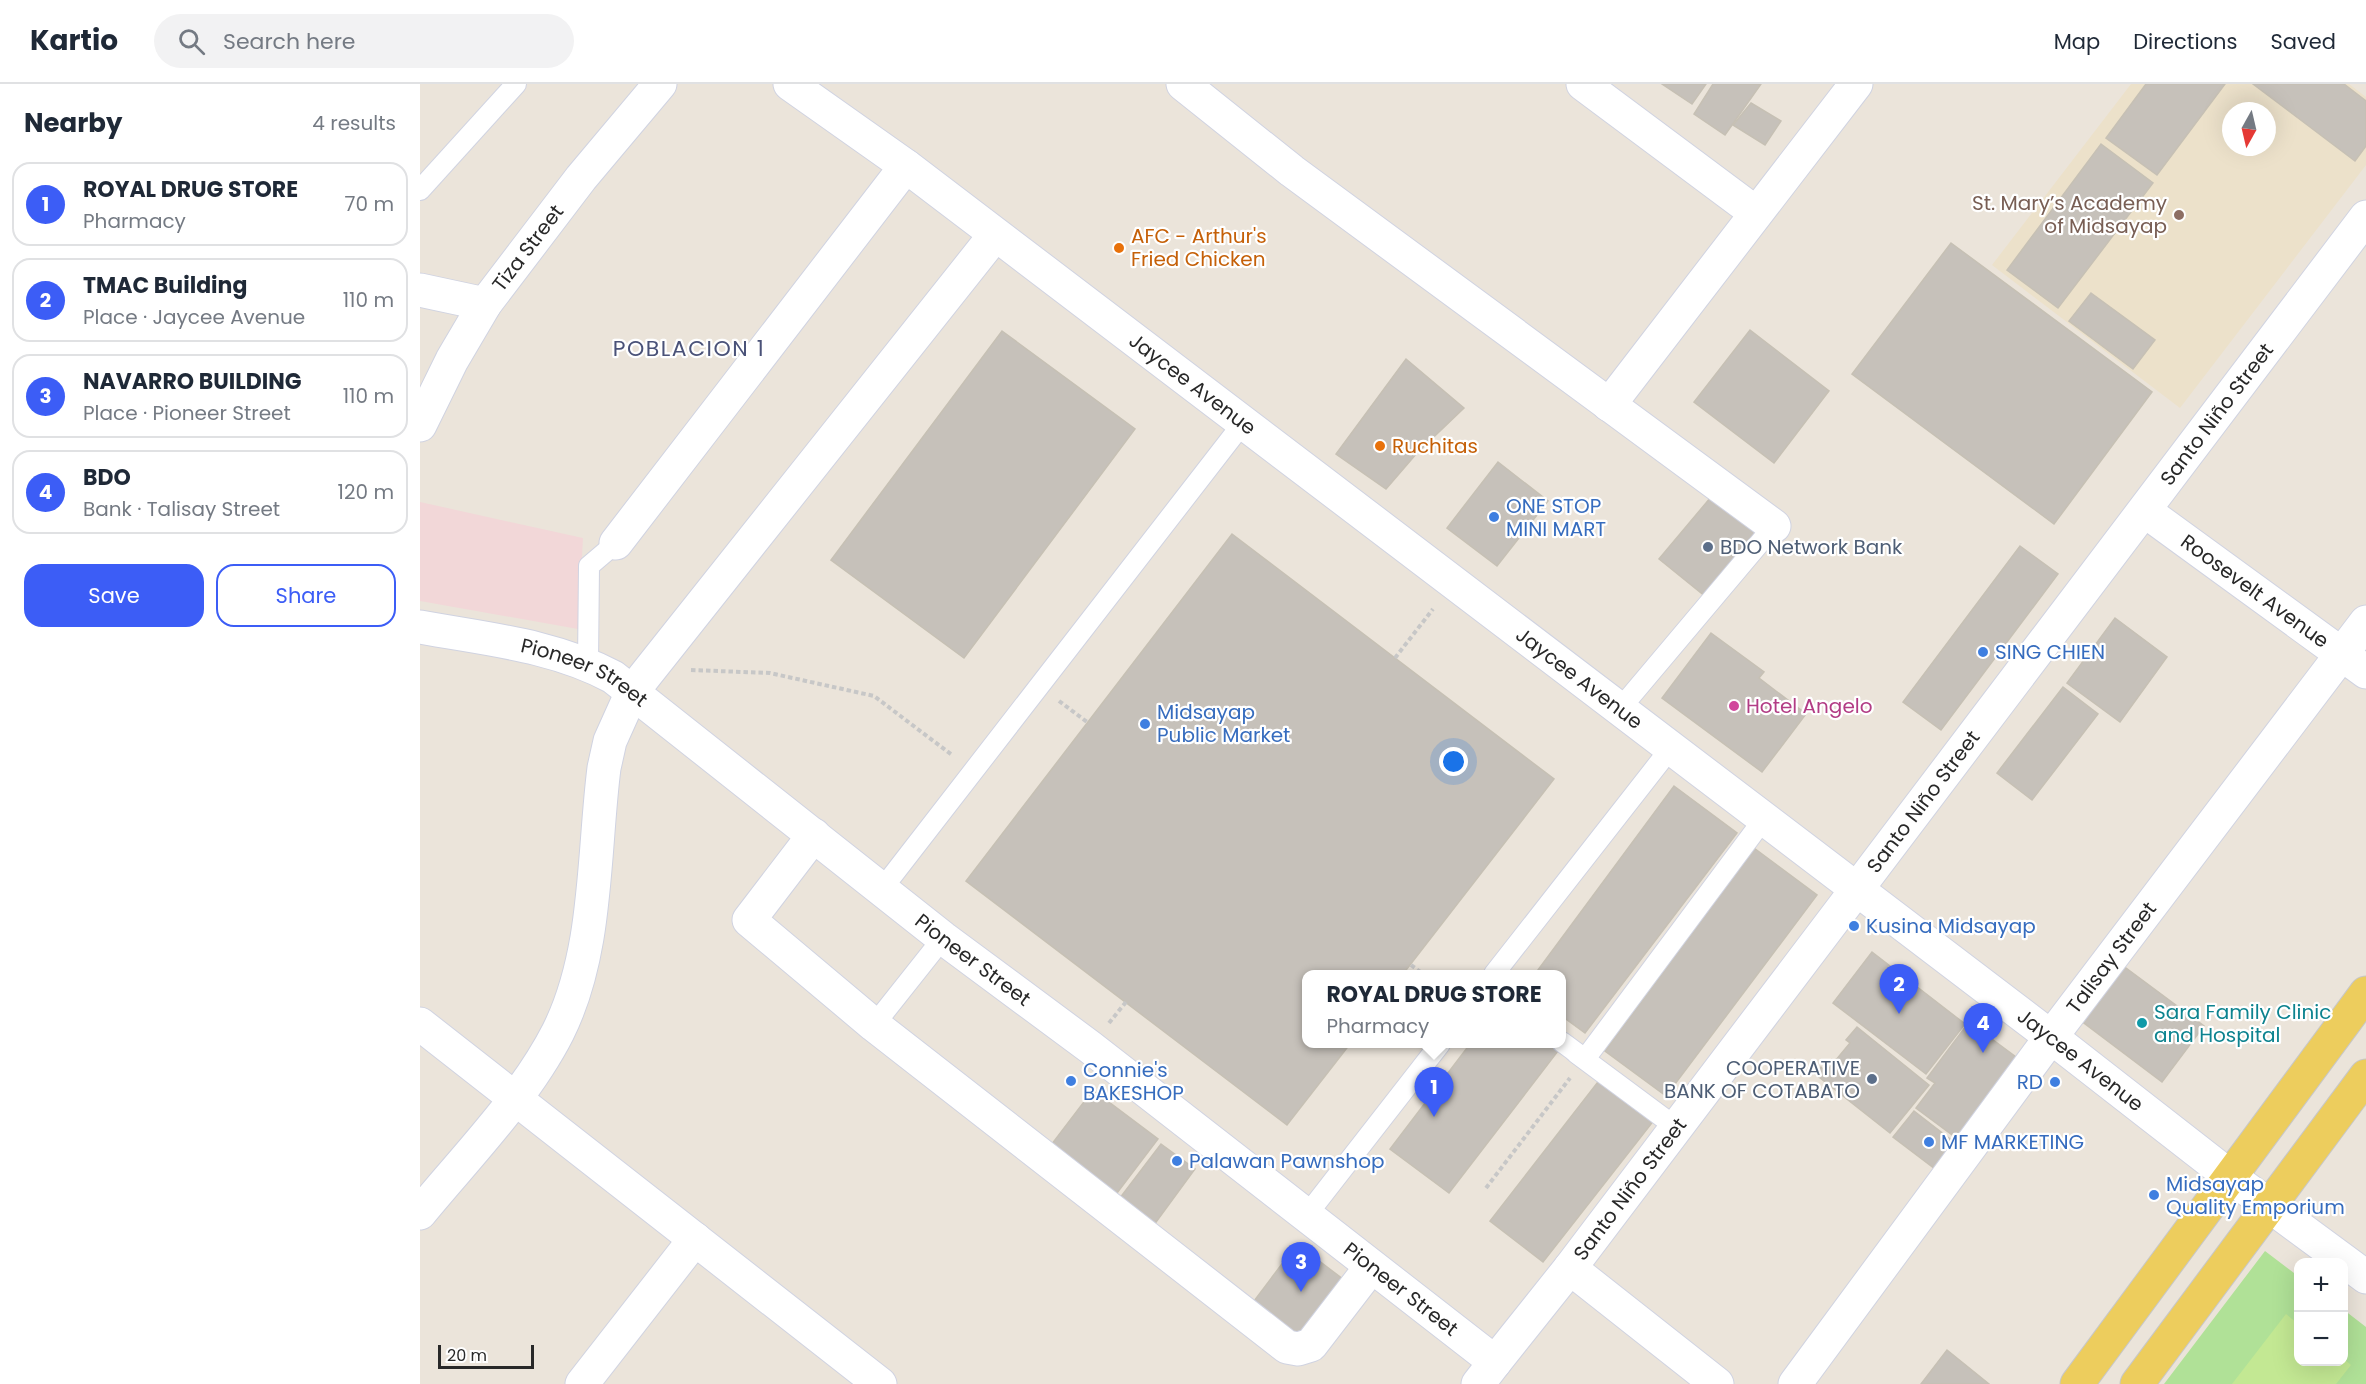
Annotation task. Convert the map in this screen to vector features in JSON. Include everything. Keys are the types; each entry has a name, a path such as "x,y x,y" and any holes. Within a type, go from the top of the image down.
{"main road":[{"path":"2077,1384 2232,1178 2366,993"},
{"path":"2137,1384 2268,1204 2366,1076"}],"street":[{"name":"Tiza Street","path":"420,425 452,360 485,304 581,177 660,84"},
{"name":"Jaycee Avenue","path":"790,84 906,166 1618,710 2051,1037 2232,1178 2366,1277"},
{"path":"1183,84 1292,171 1774,526"},
{"path":"1583,84 1756,213"},
{"path":"1609,405 1856,84"},
{"path":"616,543 906,166"},
{"name":"Santo Niño Street","path":"1486,1373 1677,1128 2366,218"},
{"path":"420,1213 514,1098 559,1031 574,992 586,947 604,768 610,741 632,692 995,235"},
{"path":"420,290 485,304"},
{"name":"Roosevelt Avenue","path":"2145,511 2354,663"},
{"name":"Talisay Street","path":"1795,1384 2051,1037 2354,663 2366,622"},
{"name":"Pioneer Street","path":"420,627 557,653 588,663 613,677 943,938 1090,1047 1306,1216 1371,1268 1486,1373"},
{"path":"814,836 749,920 874,1025 1287,1347 1298,1349 1311,1345 1371,1268"},
{"path":"420,1024 880,1384"},
{"path":"582,1384 695,1239"},
{"path":"1570,1268 1717,1384"}],"lane":[{"path":"420,190 516,84"},
{"path":"882,889 1243,423"},
{"path":"1618,710 1774,526"},
{"path":"588,663 589,566 616,543"},
{"path":"1498,970 1670,749"},
{"path":"1566,1045 1585,1059 1763,820"},
{"path":"874,1025 943,938"},
{"path":"1566,1045 1677,1128"},
{"path":"1306,1216 1437,1048"}],"path":[{"path":"1395,658 1453,584"},
{"path":"652,666 716,672 770,673 874,696 974,772"},
{"path":"1040,686 1087,722"},
{"path":"1411,965 1417,970"},
{"path":"1485,1188 1585,1059"}],"shaded area":[{"name":"St. Mary’s Academy of Midsayap","path":"2131,84 2349,84 2366,97 2366,165 2180,408 1992,265"},
{"path":"420,502 583,538 578,629 420,601"}],"green space":[{"path":"2265,1251 2294,1273 2294,1366 2348,1366 2348,1313 2366,1327 2366,1384 2164,1384"},
{"path":"2286,1314 2294,1321 2294,1366 2348,1366 2348,1362 2351,1365 2336,1384 2232,1384"}],"building":[{"path":"1662,84 1706,84 1692,104"},
{"path":"1713,84 1761,84 1725,135 1694,114"},
{"path":"2146,84 2225,84 2157,175 2106,138"},
{"path":"2253,84 2344,84 2366,101 2366,146 2355,161"},
{"path":"1751,103 1781,121 1765,145 1733,125"},
{"path":"2101,144 2153,183 2058,308 2007,270"},
{"path":"1951,243 2152,392 2054,524 1852,374"},
{"path":"2091,293 2155,340 2133,369 2069,321"},
{"path":"1750,330 1829,391 1774,463 1694,402"},
{"path":"1002,331 1135,429 964,658 831,560"},
{"path":"1406,359 1464,408 1417,453 1386,489 1336,454"},
{"path":"1498,462 1548,501 1497,566 1447,528"},
{"name":"BDO Network Bank","path":"1711,497 1757,534 1706,597 1659,559"},
{"path":"1232,534 1554,779 1406,970 1302,970 1302,1048 1347,1048 1287,1125 966,881"},
{"path":"2020,546 2058,574 1941,730 1903,702"},
{"path":"2115,618 2167,657 2120,722 2067,683"},
{"name":"Hotel Angelo","path":"1711,633 1764,672 1759,678 1806,714 1762,772 1662,698"},
{"path":"2063,687 2098,714 2032,800 1997,773"},
{"path":"1674,786 1737,833 1585,1033 1566,1019 1566,970 1538,970"},
{"path":"1754,848 1817,895 1666,1096 1605,1051"},
{"path":"1872,952 1965,1024 1926,1074 1833,1003"},
{"name":"Sara Family Clinic and Hospital","path":"2122,965 2204,1026 2162,1082 2080,1020"},
{"path":"1969,1022 2028,1066 1967,1146 1916,1108 1935,1083 1927,1078"},
{"name":"COOPERATIVE BANK OF COTABATO","path":"1857,1027 1929,1085 1890,1133 1815,1074 1821,1067 1826,1072 1850,1043 1846,1040"},
{"path":"1467,1048 1554,1048 1558,1051 1449,1193 1390,1149"},
{"path":"1601,1078 1655,1119 1543,1262 1490,1221"},
{"path":"1093,1090 1158,1139 1114,1197 1048,1149"},
{"path":"1914,1111 1959,1146 1939,1172 1893,1137"},
{"path":"1161,1144 1195,1169 1151,1229 1116,1203"},
{"path":"1297,1244 1348,1283 1305,1340 1254,1301"},
{"path":"1947,1350 1989,1384 1921,1384"}],"place":[{"name":"St. Mary’s Academy of Midsayap","path":"2179,215"},
{"name":"AFC - Arthur's Fried Chicken","path":"1119,248"},
{"name":"Ruchitas","path":"1380,446"},
{"name":"ONE STOP MINI MART","path":"1494,517"},
{"name":"BDO Network Bank","path":"1708,547"},
{"name":"SING CHIEN","path":"1983,652"},
{"name":"Hotel Angelo","path":"1734,706"},
{"name":"Midsayap Public Market","path":"1145,724"},
{"name":"Kusina Midsayap","path":"1854,926"},
{"name":"TMAC Building","path":"1899,1014"},
{"name":"Sara Family Clinic and Hospital","path":"2142,1023"},
{"name":"BDO","path":"1983,1053"},
{"name":"COOPERATIVE BANK OF COTABATO","path":"1872,1079"},
{"name":"Connie's BAKESHOP","path":"1071,1081"},
{"name":"RD","path":"2055,1082"},
{"name":"ROYAL DRUG STORE","path":"1434,1117"},
{"name":"MF MARKETING","path":"1929,1142"},
{"name":"Palawan Pawnshop","path":"1177,1161"},
{"name":"Midsayap Quality Emporium","path":"2154,1195"},
{"name":"NAVARRO BUILDING","path":"1301,1292"}],"district":[{"name":"POBLACION 1","path":"689,348"}]}
